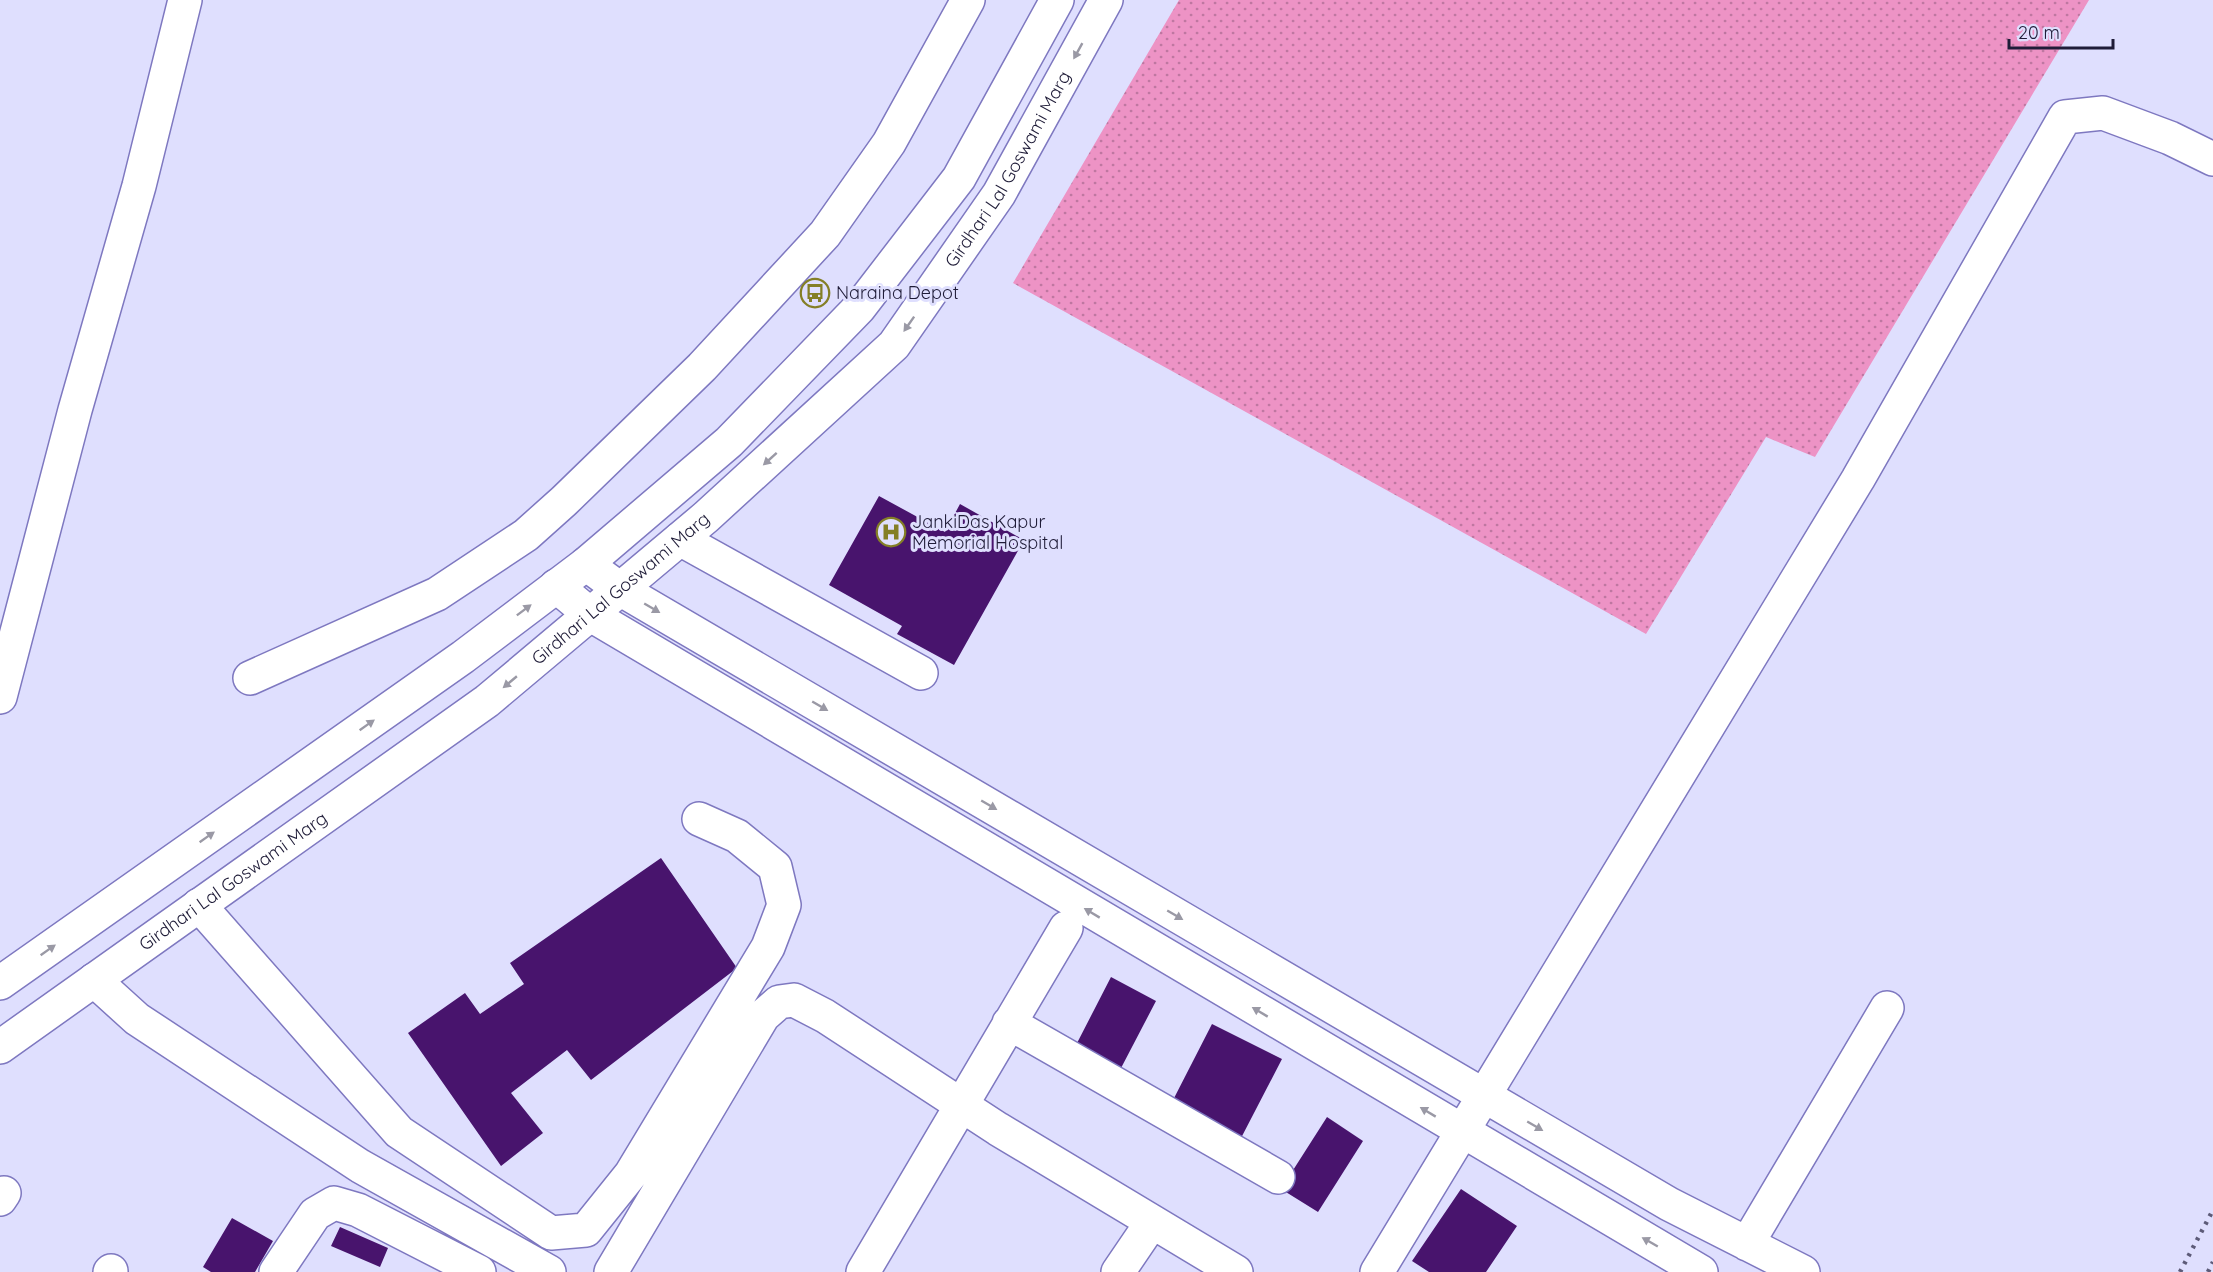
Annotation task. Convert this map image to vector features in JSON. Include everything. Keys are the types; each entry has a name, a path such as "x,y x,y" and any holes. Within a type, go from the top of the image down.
{"street":[{"path":"0,697 75,410 139,186 185,0"},
{"path":"250,678 436,594 526,535 564,501 702,367 825,234 889,143 968,0"},
{"name":"Girdhari Lal Goswami Marg","path":"0,983 463,657 586,564 729,442 859,308 959,178 1057,0"},
{"name":"Girdhari Lal Goswami Marg","path":"0,1047 487,701 680,539 894,345 999,194 1106,0"},
{"path":"1377,1272 1858,479 2065,117 2103,113 2170,138 2213,159"},
{"path":"680,539 921,674"},
{"path":"586,564 620,589 1669,1204 1803,1272"},
{"path":"555,586 591,615 1701,1272"},
{"path":"199,905 399,1132 551,1233 586,1230 631,1174 768,947 784,905 776,867 737,836 699,819"},
{"path":"863,1272 1066,928"},
{"path":"94,980 137,1019 360,1166 549,1272"},
{"path":"611,1272 763,1016 779,1002 794,1000 825,1016 961,1105 1236,1272"},
{"path":"1747,1244 1887,1008"},
{"path":"1009,1023 1278,1177"},
{"path":"276,1272 315,1214 334,1203 358,1210 444,1264 478,1272"},
{"path":"1118,1272 1152,1222"}],"shaded area":[{"path":"1179,0 2089,0 1815,457 1766,437 1646,634 1013,283"}],"building":[{"path":"879,496 945,532 960,504 1024,540 954,665 897,634 902,626 829,585"},
{"path":"661,858 737,968 591,1080 567,1050 511,1093 543,1133 501,1166 408,1033 465,993 480,1014 524,984 510,963"},
{"path":"1111,977 1156,1001 1120,1070 1075,1047"},
{"path":"1212,1024 1282,1059 1240,1140 1171,1104"},
{"path":"1327,1117 1363,1141 1318,1212 1281,1189"},
{"path":"1461,1189 1517,1226 1486,1272 1429,1272 1412,1261"},
{"path":"232,1218 273,1241 255,1272 211,1272 203,1267"},
{"path":"340,1227 388,1248 380,1267 331,1246"}],"railway":[{"path":"2180,1272 2213,1210"},
{"path":"2208,1272 2213,1262"}],"place":[{"name":"Naraina Depot","path":"815,293"},
{"name":"JankiDas Kapur Memorial Hospital","path":"891,532"}]}
